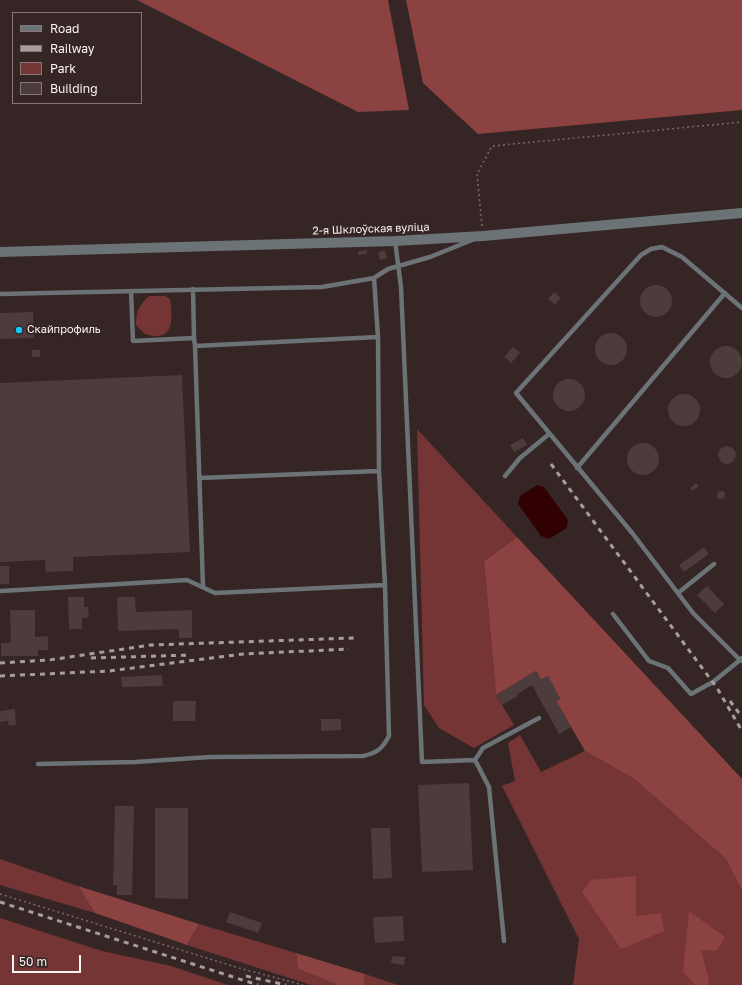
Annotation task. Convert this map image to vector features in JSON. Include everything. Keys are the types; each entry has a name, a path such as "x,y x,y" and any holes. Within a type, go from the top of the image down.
{"street":[{"name":"2-я Шклоўская вуліца","path":"0,252 395,241 483,236 742,213"}],"lane":[{"path":"0,294 322,287 374,278 388,269 430,257 483,236"},
{"path":"395,241 399,265 422,762 475,760"},
{"path":"613,614 649,661 668,668 691,694 713,682 741,660 693,613 633,534 516,394 641,255 651,249 662,246 672,250 742,308"},
{"path":"38,764 135,762 210,757 363,756 374,753 383,748 389,736 385,585 379,471 378,337 374,278"},
{"path":"193,290 203,587"},
{"path":"131,291 133,341 194,338"},
{"path":"577,468 725,293"},
{"path":"195,346 378,337"},
{"path":"505,476 520,458 549,434"},
{"path":"199,478 379,471"},
{"path":"678,593 714,564"},
{"path":"1,591 186,580 215,593 385,585"},
{"path":"475,760 483,748 539,718"},
{"path":"475,760 489,787 504,941"}],"path":[{"path":"483,236 477,174 492,146 742,122"},
{"path":"0,894 239,968 303,985"}],"green space":[{"path":"149,296 165,296 170,299 170,328 162,335 155,336 145,334 136,325 139,309"},
{"path":"417,429 517,537 484,561 496,695 514,725 474,748 439,728 424,705"},
{"path":"520,735 541,772 585,751 634,779 725,858 742,890 742,985 573,985 579,939 502,786 515,781 508,743"},
{"path":"0,859 78,886 95,913 0,885"},
{"path":"0,918 102,951 171,966 228,985 0,985"},
{"path":"199,924 296,953 298,969 338,985 311,985 187,945"},
{"path":"365,974 398,985 364,985"}],"shaded area":[{"path":"137,0 388,0 409,110 358,112"},
{"path":"406,0 742,0 742,110 478,134 423,83"},
{"path":"537,485 544,487 568,520 567,528 549,539 541,536 518,504 520,496"},
{"path":"517,537 742,779 742,890 725,858 634,779 585,751 556,701 560,699 548,676 541,680 536,671 496,695 484,561"},
{"path":"636,876 636,916 661,913 664,931 621,949 582,892 591,880"},
{"path":"78,886 199,924 187,945 95,913"},
{"path":"689,911 725,937 717,951 701,950 709,979 708,985 695,985 683,972"},
{"path":"296,953 365,974 364,985 338,985 298,969"}],"building":[{"path":"367,250 367,254 358,255 358,251"},
{"path":"385,250 387,258 380,260 378,252"},
{"path":"653,285 659,285 669,292 672,301 671,307 665,314 659,317 653,317 643,310 640,304 640,298 647,288"},
{"path":"554,292 561,298 555,305 548,299"},
{"path":"33,312 34,338 0,339 0,313"},
{"path":"608,333 614,333 624,340 627,349 626,355 620,362 614,365 608,365 598,358 595,352 595,346 602,336"},
{"path":"723,346 729,346 739,353 742,362 741,368 735,375 729,378 723,378 713,371 710,365 710,359 717,349"},
{"path":"513,347 520,353 511,363 504,357"},
{"path":"32,350 40,350 40,357 32,357"},
{"path":"182,375 190,552 73,557 73,571 46,572 45,560 0,562 0,383"},
{"path":"566,379 572,379 582,386 585,395 584,401 578,408 572,411 566,411 556,404 553,398 553,392 560,382"},
{"path":"681,394 687,394 697,401 700,410 699,416 693,423 687,426 681,426 671,419 668,413 668,407 675,397"},
{"path":"523,438 527,445 514,452 510,445"},
{"path":"640,443 646,443 656,450 659,459 658,465 652,472 646,475 640,475 630,468 627,462 627,456 634,446"},
{"path":"723,446 731,446 736,451 734,462 731,464 723,464 718,459 718,451"},
{"path":"696,483 699,486 692,491 690,488"},
{"path":"721,491 724,492 724,498 721,499 718,498 717,495 718,492"},
{"path":"704,547 709,554 684,572 679,565"},
{"path":"0,566 9,566 9,584 0,584"},
{"path":"707,586 724,604 715,613 697,595"},
{"path":"68,597 84,597 84,607 88,607 89,617 82,618 82,629 69,629"},
{"path":"117,597 135,597 136,612 192,610 192,638 179,638 179,629 118,631"},
{"path":"10,610 35,610 35,637 48,636 48,650 38,650 38,656 1,656 1,643 11,643"},
{"path":"536,671 541,680 548,676 560,699 556,701 571,727 559,734 532,685 517,694 518,696 502,705 496,695"},
{"path":"162,675 163,686 122,687 121,677"},
{"path":"173,701 196,701 195,721 173,721"},
{"path":"15,709 16,725 9,726 8,721 0,722 0,711"},
{"path":"321,719 341,719 341,730 321,731"},
{"path":"469,783 473,870 422,872 418,785"},
{"path":"115,806 134,806 132,895 117,895 117,885 113,885"},
{"path":"155,808 188,808 188,899 155,898"},
{"path":"371,828 390,828 392,878 373,879"},
{"path":"230,912 262,923 258,933 226,922"},
{"path":"403,916 404,941 375,943 373,917"},
{"path":"392,956 405,957 404,965 391,963"}],"railway":[{"path":"551,464 717,688 742,731"},
{"path":"0,663 49,660 151,645 354,638"},
{"path":"0,676 109,671 243,654 349,649"},
{"path":"91,658 191,655"},
{"path":"730,701 742,717"},
{"path":"0,902 258,985"},
{"path":"246,976 286,985"}],"place":[{"name":"Скайпрофиль","path":"19,330"}]}
